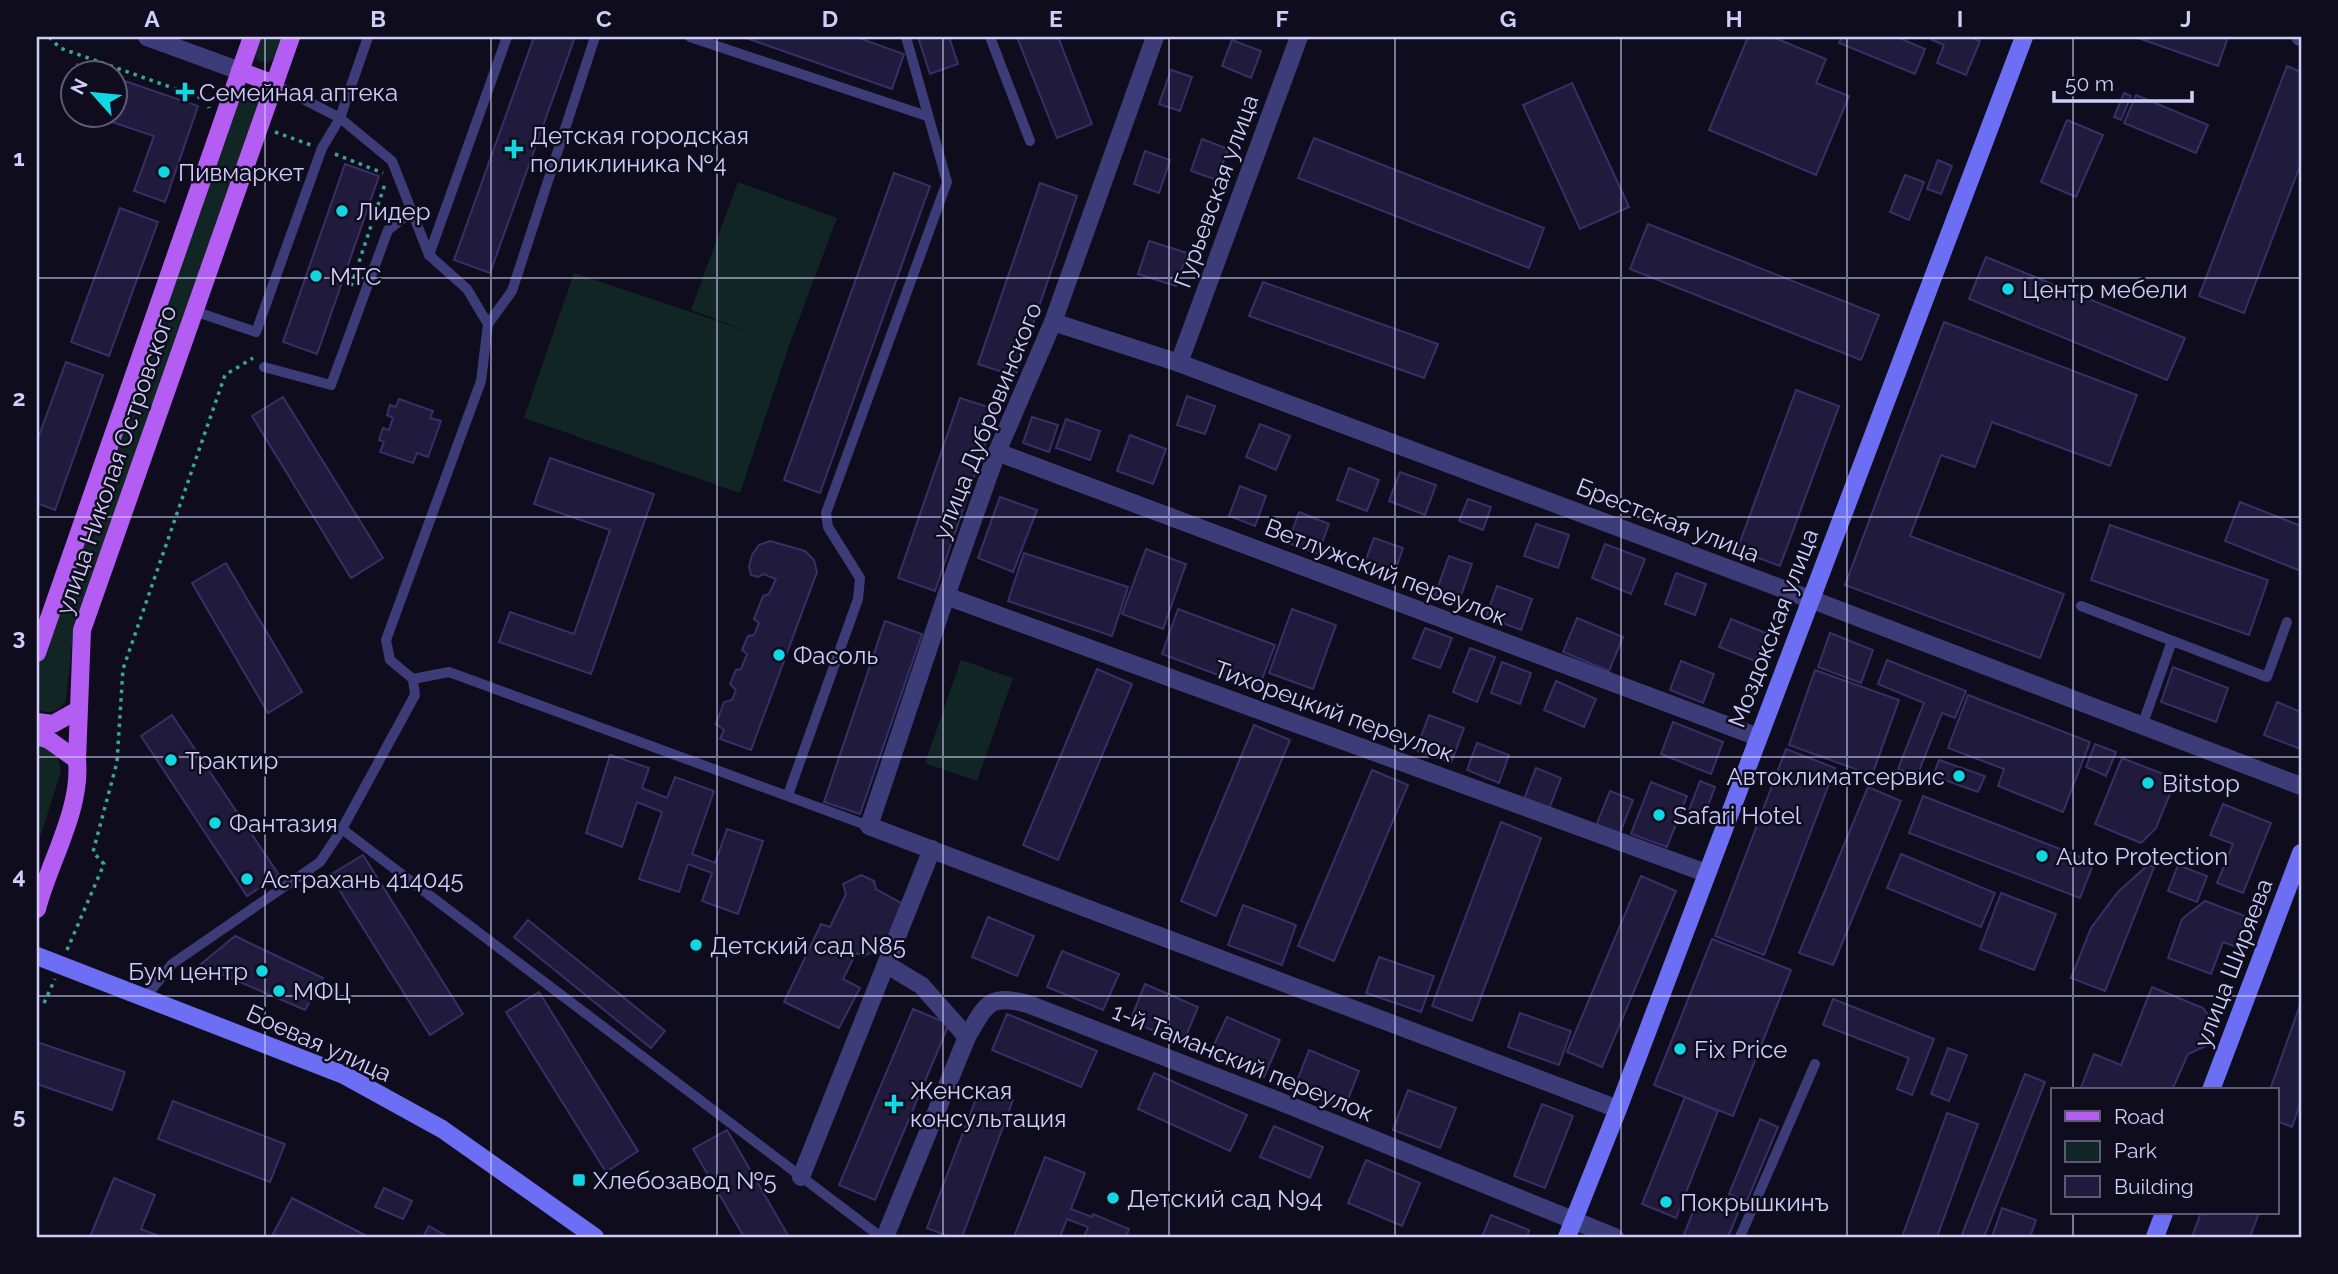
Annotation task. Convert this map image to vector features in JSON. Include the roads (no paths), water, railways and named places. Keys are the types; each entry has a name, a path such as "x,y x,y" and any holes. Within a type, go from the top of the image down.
{"main road":[{"name":"улица Николая Островского","path":"37,653 252,37"},
{"name":"улица Николая Островского","path":"37,909 75,797 79,777 78,710 82,630 291,37"},
{"name":"Моздокская улица","path":"1570,1229 1618,1109 2024,37"},
{"path":"240,71 274,84"},
{"path":"37,723 53,723 78,710"},
{"path":"37,736 50,740 77,760"},
{"name":"улица Ширяева","path":"2212,1088 2301,853"},
{"name":"Боевая улица","path":"37,956 344,1075 442,1129 574,1230 595,1237"},
{"path":"2155,1237 2164,1214"}],"street":[{"path":"147,37 240,71"},
{"name":"улица Дубровинского","path":"869,826 997,452 1053,322 1155,37"},
{"name":"Гурьевская улица","path":"1179,363 1299,37"},
{"name":"Брестская улица","path":"1053,322 1179,363 2301,786"},
{"name":"Ветлужский переулок","path":"997,452 1758,737"},
{"name":"Тихорецкий переулок","path":"946,596 1706,873"},
{"path":"869,826 1618,1109"},
{"path":"802,1177 932,849"},
{"path":"883,1237 967,1037 922,986 886,964"},
{"name":"1-й Таманский переулок","path":"967,1037 982,1011 995,1001 1008,999 1028,1004 1271,1098 1570,1229 1615,1237"}],"lane":[{"path":"194,311 256,332 322,148 341,118 368,37"},
{"path":"429,256 507,37"},
{"path":"145,998 172,964 320,862 342,829 415,695 412,680 390,660 387,640 481,381 488,324 512,292 594,37"},
{"path":"690,37 928,116"},
{"path":"788,795 858,599 860,578 828,527 826,513 947,182 906,37"},
{"path":"990,37 1030,141"},
{"path":"274,84 341,118 392,161 429,256 467,289 488,324"},
{"path":"264,367 331,385 388,230 411,212"},
{"path":"2081,606 2267,677 2287,622"},
{"path":"2142,726 2172,641"},
{"path":"412,680 449,672 869,826"},
{"path":"342,829 883,1237"},
{"path":"1740,1237 1815,1064"}],"place":[{"name":"Семейная аптека","path":"185,92"},
{"name":"Детская городская поликлиника №4","path":"514,149"},
{"name":"Пивмаркет","path":"164,172"},
{"name":"Лидер","path":"342,211"},
{"name":"МТС","path":"316,276"},
{"name":"Центр мебели","path":"2008,289"},
{"name":"Фасоль","path":"779,655"},
{"name":"Трактир","path":"171,760"},
{"name":"Автоклиматсервис","path":"1959,776"},
{"name":"Bitstop","path":"2148,783"},
{"name":"Safari Hotel","path":"1659,815"},
{"name":"Фантазия","path":"215,823"},
{"name":"Auto Protection","path":"2042,856"},
{"name":"Астрахань 414045","path":"247,879"},
{"name":"Детский сад N85","path":"696,945"},
{"name":"Бум центр","path":"262,971"},
{"name":"МФЦ","path":"279,991"},
{"name":"Fix Price","path":"1680,1049"},
{"name":"Женская консультация","path":"894,1104"},
{"name":"Хлебозавод №5","path":"579,1180"},
{"name":"Детский сад N94","path":"1113,1198"},
{"name":"Покрышкинъ","path":"1666,1202"}]}
